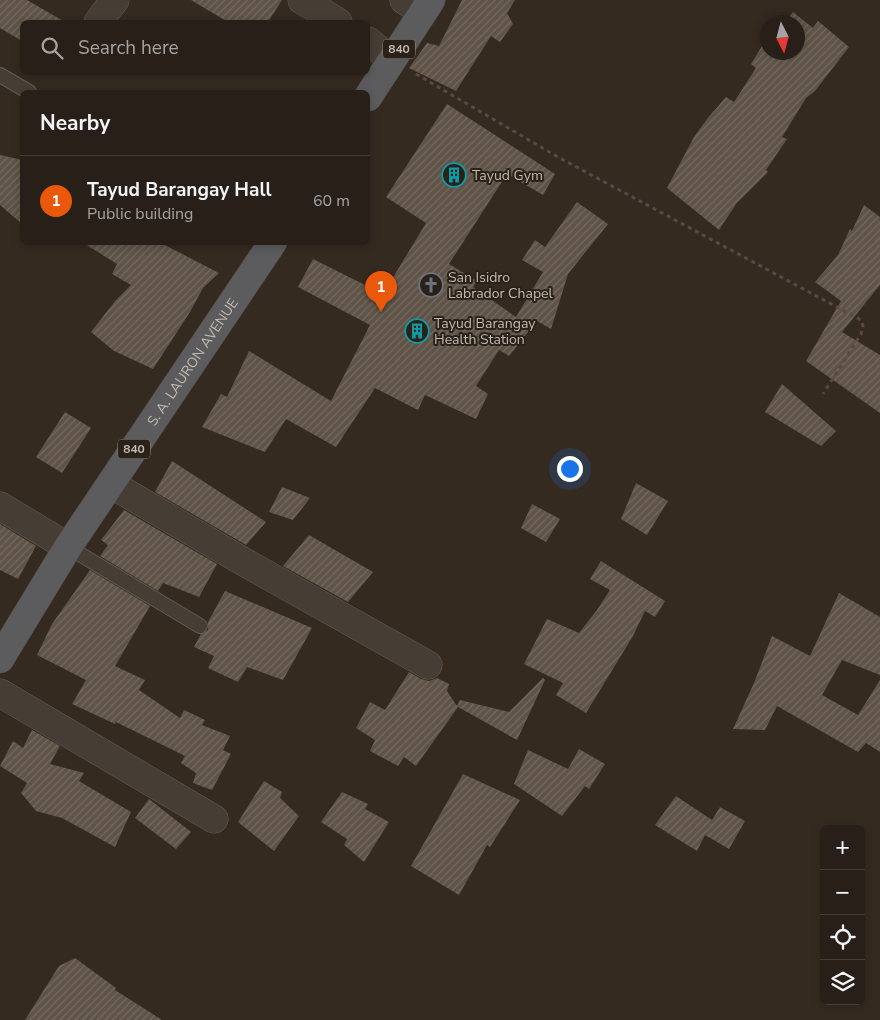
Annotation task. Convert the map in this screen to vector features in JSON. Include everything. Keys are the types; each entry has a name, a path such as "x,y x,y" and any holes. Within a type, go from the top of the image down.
{"highway":[{"name":"840","path":"370,94 392,60 419,4"},
{"name":"S. A. LAURON AVENUE","path":"0,659 68,547 271,245"}],"street":[{"path":"99,20 114,0"},
{"path":"302,0 335,20"},
{"path":"370,43 392,60"},
{"path":"111,484 244,562 428,665"},
{"path":"0,506 68,547"},
{"path":"0,693 214,819"}],"lane":[{"path":"0,75 26,90"},
{"path":"68,547 200,626"}],"path":[{"path":"392,60 558,157 861,320 863,326 861,334 823,394"}],"building":[{"path":"0,0 27,0 62,20 20,20 20,40 0,28"},
{"path":"191,0 282,0 269,20 225,20"},
{"path":"462,0 515,0 507,13 513,24 500,42 491,36 456,91 409,68 427,43 439,46"},
{"path":"818,21 849,47 815,91 806,98 782,137 787,139 766,170 768,172 736,204 719,230 667,188 694,137 707,119 726,97 734,102 756,68 751,64 760,49 760,60 805,60 805,22 813,28"},
{"path":"447,104 555,174 543,195 507,174 449,264 477,281 473,287 516,317 543,272 522,260 535,240 545,247 577,202 608,224 568,274 551,329 537,321 509,356 499,350 476,386 488,394 476,419 425,395 418,410 375,388 336,447 286,419 265,452 202,427 221,394 227,397 249,351 331,401 370,325 298,287 313,259 383,294 426,223 386,197"},
{"path":"0,155 20,160 20,222 0,205"},
{"path":"864,205 880,217 880,285 842,332 880,355 880,413 806,361 841,301 815,282 838,255"},
{"path":"87,245 165,245 219,273 203,288 190,312 153,369 114,351 91,332 116,300 131,285 112,274 117,264"},
{"path":"782,384 836,431 821,446 765,412"},
{"path":"65,412 91,428 62,473 36,457"},
{"path":"172,461 266,522 246,545 155,492"},
{"path":"636,483 668,501 647,535 621,519"},
{"path":"282,487 310,498 293,520 269,512"},
{"path":"532,504 560,519 546,542 521,528"},
{"path":"124,510 217,564 199,597 163,583 158,591 100,556 108,545 101,540"},
{"path":"0,524 36,546 18,579 0,570"},
{"path":"309,535 373,572 348,602 283,566"},
{"path":"601,561 665,601 655,617 645,611 633,636 586,713 556,695 563,683 524,664 547,619 579,633 597,610 610,590 590,579"},
{"path":"90,570 150,606 115,666 145,680 139,690 180,718 184,710 205,720 202,725 230,736 223,750 231,754 212,790 193,783 196,773 181,763 185,756 116,722 115,724 72,704 86,680 37,655 52,624"},
{"path":"225,591 312,628 283,680 247,667 238,682 208,668 214,656 194,647 201,634 208,630 208,622"},
{"path":"839,593 880,617 880,675 842,660 822,695 858,715 880,680 880,752 866,743 858,752 777,706 765,730 733,729 754,683 772,636 810,656"},
{"path":"409,672 421,679 429,681 437,678 449,684 447,691 457,706 460,700 509,712 543,678 545,680 517,740 458,707 416,766 404,757 398,766 370,751 375,740 356,728 370,702 385,710"},
{"path":"32,730 60,746 50,764 84,773 79,781 131,812 115,847 62,818 36,811 21,793 27,783 0,766 13,741 23,748"},
{"path":"579,749 605,764 589,789 585,786 562,816 514,784 528,750 568,769"},
{"path":"463,774 520,800 490,847 487,845 459,895 411,866"},
{"path":"264,781 282,792 280,798 299,816 274,851 238,822"},
{"path":"342,792 368,804 365,809 389,822 364,862 344,845 347,839 321,822"},
{"path":"676,796 712,820 720,807 745,821 729,849 705,835 697,851 655,825"},
{"path":"149,799 191,832 176,849 135,818"},
{"path":"75,958 116,988 115,990 162,1020 25,1020 59,966"}],"place":[{"name":"Tayud Gym","path":"454,175"},
{"name":"San Isidro Labrador Chapel","path":"431,285"},
{"name":"Tayud Barangay Hall","path":"381,312"},
{"name":"Tayud Barangay Health Station","path":"417,331"}]}
